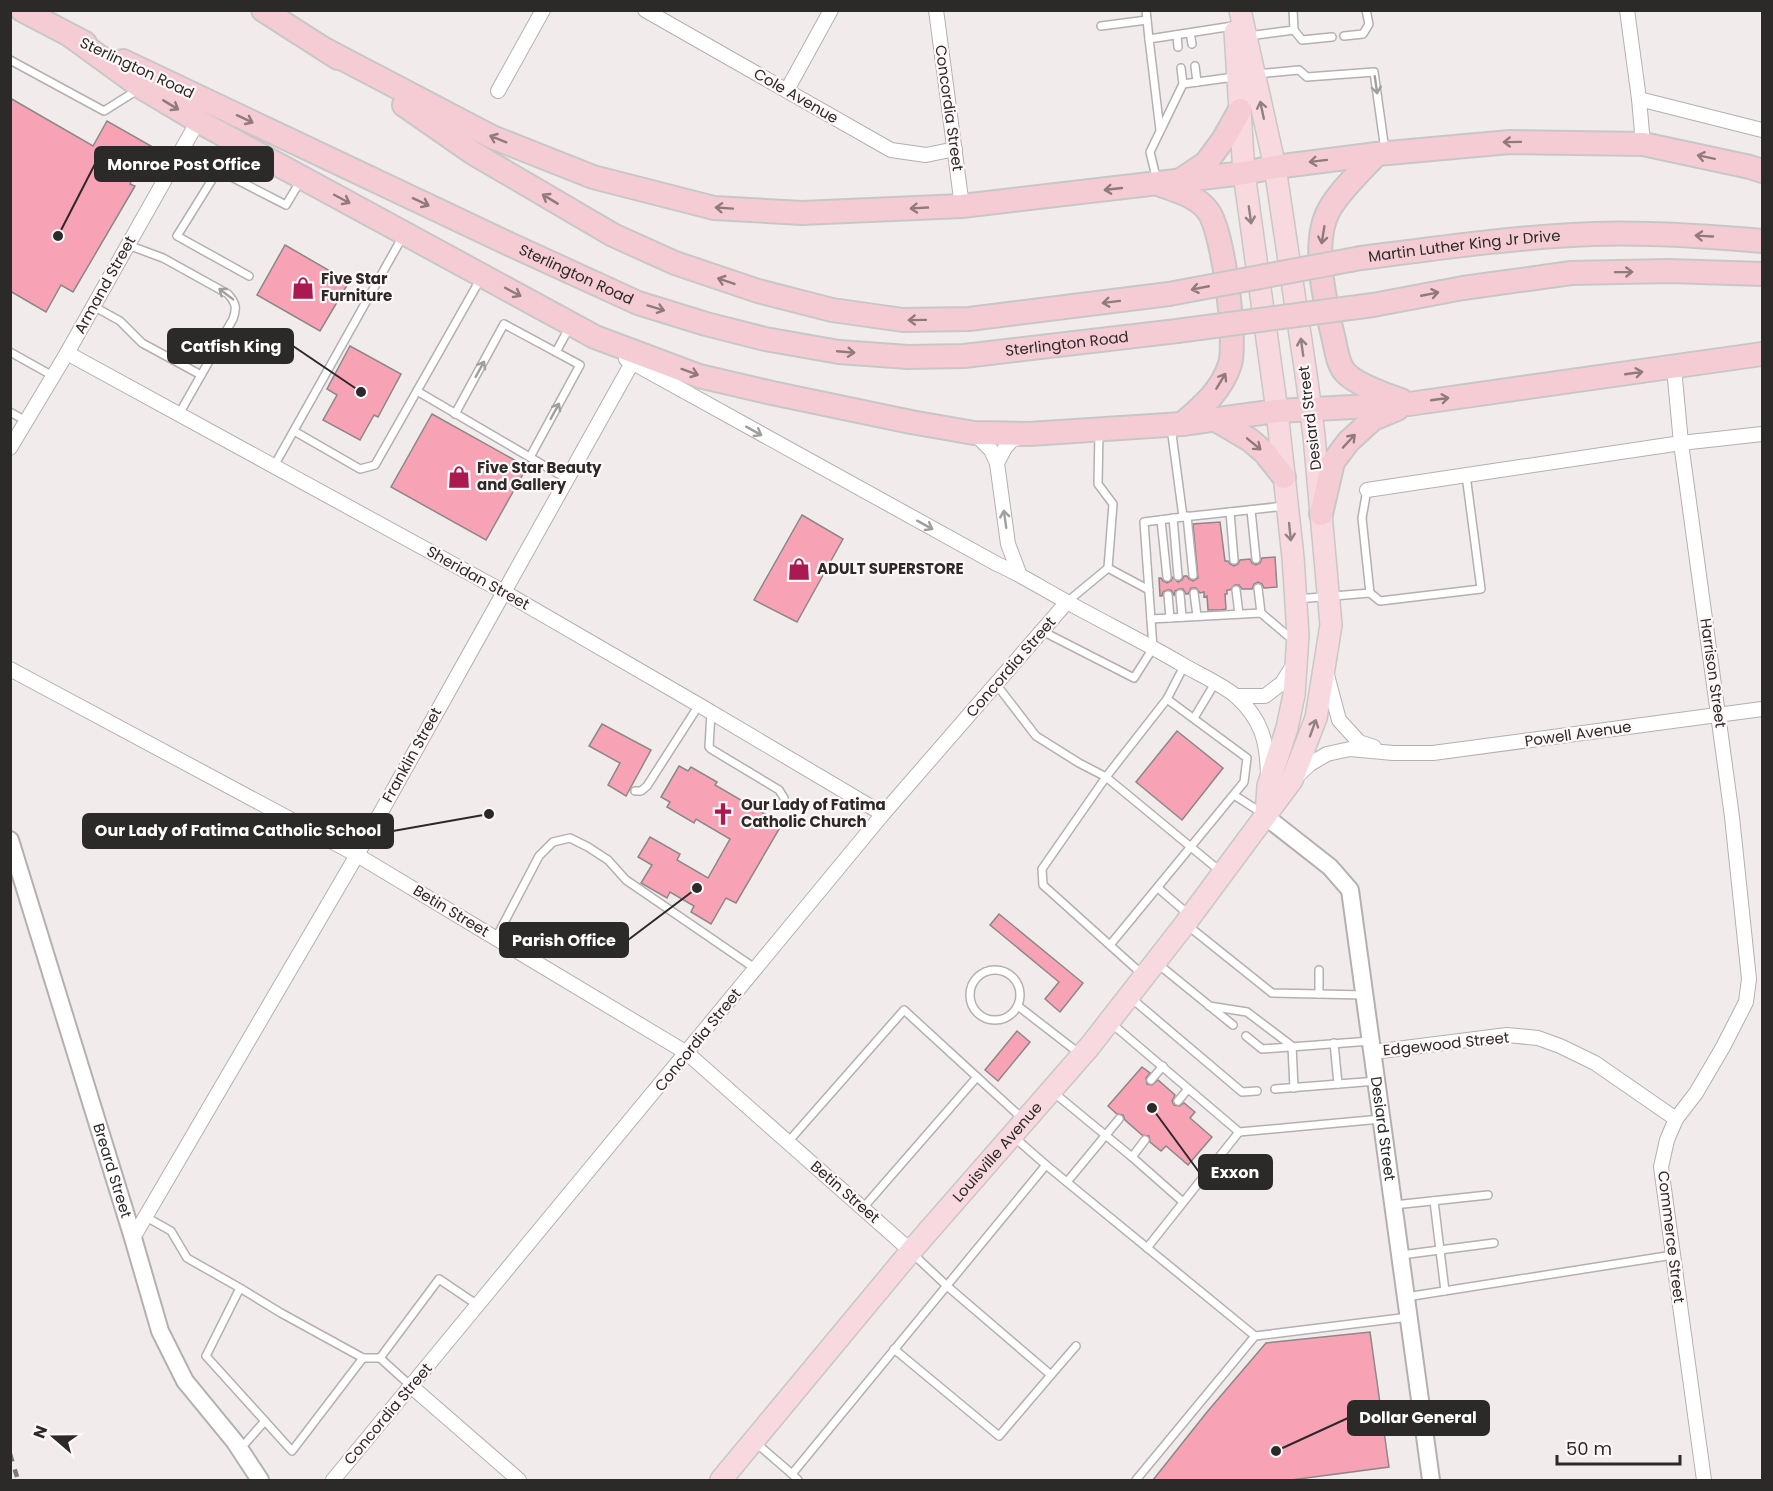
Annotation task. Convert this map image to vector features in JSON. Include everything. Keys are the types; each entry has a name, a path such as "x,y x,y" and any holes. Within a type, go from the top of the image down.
{"highway":[{"name":"Sterlington Road","path":"22,10 71,36 638,303 765,339 839,352 908,357 964,357 1373,305 1463,288 1571,273 1669,271 1762,274"},
{"path":"262,10 326,50 492,138 593,177 714,208 802,213 962,206 1244,173 1382,153 1510,142 1643,144 1762,171"},
{"path":"71,36 141,87 198,121 595,337 699,376 853,410 974,433 1029,434 1176,424 1277,411 1409,404 1762,354"},
{"name":"Martin Luther King Jr Drive","path":"326,50 473,153 613,235 675,264 758,291 832,310 903,320 969,319 1169,294 1361,258 1477,243 1593,234 1702,235 1762,241"},
{"path":"1168,182 1206,163 1223,140 1240,110"},
{"path":"1382,153 1345,189 1329,210 1321,237 1323,292 1337,355 1345,372 1368,388 1409,404"},
{"path":"1168,182 1209,211 1219,237 1230,306 1233,346 1230,363 1223,380 1206,403 1176,424"},
{"path":"1321,514 1333,462 1348,442 1373,419 1409,404"},
{"path":"1216,420 1250,440 1265,453 1284,477"}],"main road":[{"name":"Desiard Street","path":"1239,21 1246,75 1275,167 1311,409 1331,625 1316,718 1292,780 1266,816"},
{"name":"Desiard Street","path":"1246,75 1240,110 1244,173 1277,411 1296,599 1298,650 1294,695 1287,728 1268,786 1266,816"},
{"name":"Louisville Avenue","path":"721,1480 911,1251 1082,1055 1129,997 1266,816"}],"street":[{"path":"498,91 543,10"},
{"name":"Cole Avenue","path":"645,10 891,150 926,156 955,149"},
{"path":"787,90 831,10"},
{"name":"Concordia Street","path":"936,10 962,206"},
{"path":"1627,10 1643,144"},
{"path":"1639,99 1762,130"},
{"name":"Armand Street","path":"10,448 67,353 198,121"},
{"path":"595,337 632,363 997,564 1019,573 1236,696 1254,717 1263,734 1268,786"},
{"name":"Sheridan Street","path":"67,353 504,592 883,814"},
{"name":"Franklin Street","path":"133,1238 357,855 632,363"},
{"name":"Harrison Street","path":"1674,368 1681,443 1756,978"},
{"path":"974,433 992,450 997,463 1008,544 1019,573"},
{"path":"997,463 1012,440 1029,434"},
{"path":"1367,490 1681,443 1762,434"},
{"name":"Concordia Street","path":"333,1480 883,814 1067,602"},
{"path":"1236,696 1257,697 1272,692 1291,671 1298,650"},
{"name":"Powell Avenue","path":"1324,667 1339,720 1359,742 1393,753"},
{"name":"Betin Street","path":"10,669 357,855 687,1053 911,1251"},
{"name":"Powell Avenue","path":"1292,780 1310,764 1327,754 1350,749 1393,753 1433,753 1762,709"},
{"name":"Desiard Street","path":"1266,816 1330,867 1350,890 1431,1480"},
{"name":"Breard Street","path":"10,840 160,1331 185,1381 240,1450 260,1480"},
{"name":"Commerce Street","path":"1704,1480 1661,1167 1667,1140 1676,1119 1696,1093 1723,1047 1756,978"},
{"name":"Edgewood Street","path":"1372,1046 1507,1035 1538,1038 1595,1063 1676,1119"},
{"path":"412,1387 519,1480"}],"lane":[{"path":"1146,10 1160,130"},
{"path":"1293,10 1294,30 1302,40 1332,37"},
{"path":"1344,36 1363,34 1369,24 1366,10"},
{"path":"1101,26 1147,20"},
{"path":"1149,39 1190,33 1239,21 1294,30"},
{"path":"1190,33 1192,44"},
{"path":"1177,35 1178,46"},
{"path":"10,60 104,111 141,87"},
{"path":"1195,66 1197,82"},
{"path":"1168,182 1150,152 1183,84 1181,68"},
{"path":"1183,84 1299,70 1307,76 1374,72 1382,153"},
{"path":"249,276 177,236 218,170 286,205 303,178"},
{"path":"274,466 404,233"},
{"path":"128,245 163,258 192,273 228,294 235,302 236,311 233,319 179,414"},
{"path":"294,431 360,469 375,465 483,276"},
{"path":"93,306 120,321 142,343 201,375"},
{"path":"455,414 504,324 580,365 530,457"},
{"path":"556,352 572,324"},
{"path":"10,352 53,376"},
{"path":"417,391 567,479"},
{"path":"10,412 27,421"},
{"path":"1176,424 1193,575"},
{"path":"1067,602 1108,568 1113,504 1098,484 1099,429"},
{"path":"1296,599 1370,593 1380,601 1481,589 1466,475"},
{"path":"1367,490 1362,518 1370,593"},
{"path":"1042,631 1134,678 1153,648 1144,522 1287,506"},
{"path":"1251,510 1256,558"},
{"path":"1230,512 1234,560"},
{"path":"1173,518 1178,576"},
{"path":"1161,520 1167,577"},
{"path":"1108,568 1149,590"},
{"path":"1258,588 1261,613 1298,650"},
{"path":"1236,590 1239,614"},
{"path":"1194,593 1197,616"},
{"path":"1180,594 1182,617"},
{"path":"1168,595 1170,618"},
{"path":"1151,619 1261,613"},
{"path":"1185,666 1167,699 1106,777 1042,869 1043,885 1110,945 1209,1006 1233,1025"},
{"path":"1194,718 1215,683"},
{"path":"996,684 1036,736 1106,777 1223,873"},
{"path":"1110,945 1244,782 1247,758 1167,699"},
{"path":"635,791 641,791 647,786 705,709"},
{"path":"705,709 709,747 779,790 784,798"},
{"path":"1234,795 1266,816"},
{"path":"496,938 539,856 553,842 570,838 608,860 626,880 756,969"},
{"path":"1158,888 1188,920 1272,993 1365,995"},
{"path":"1000,970 1007,973 1018,984 1020,999 1018,1006 1006,1018 997,1020 981,1016 971,1001 973,984 985,972 1000,970"},
{"path":"1319,970 1319,994"},
{"path":"1129,997 1242,1092 1257,1091"},
{"path":"1018,1006 1082,1055"},
{"path":"1209,1006 1247,1012 1292,1047 1294,1088"},
{"path":"788,1142 904,1010 977,1077 1046,1165 1255,1336"},
{"path":"1109,1022 1239,1132 1382,1119"},
{"path":"1246,1036 1262,1049 1334,1043 1372,1046"},
{"path":"1334,1043 1338,1084"},
{"path":"1151,1080 1163,1066"},
{"path":"863,1208 977,1077"},
{"path":"1275,1089 1377,1081"},
{"path":"1178,1101 1188,1089"},
{"path":"1051,1090 1184,1202"},
{"path":"1067,1182 1119,1119"},
{"path":"1147,1248 1239,1132"},
{"path":"1132,1157 1145,1140"},
{"path":"792,1474 1046,1165"},
{"path":"1394,1205 1488,1195"},
{"path":"1434,1201 1444,1291"},
{"path":"146,1216 171,1231 187,1258 363,1358 380,1358 412,1387"},
{"path":"1401,1255 1494,1243"},
{"path":"911,1251 947,1286 1051,1375"},
{"path":"1406,1297 1673,1255"},
{"path":"380,1358 439,1279 479,1306"},
{"path":"240,1288 206,1356 292,1451 363,1358"},
{"path":"1136,1480 1255,1336 1409,1317"},
{"path":"894,1349 999,1436 1076,1346"},
{"path":"240,1450 265,1421"},
{"path":"754,1441 798,1480"}],"building":[{"path":"10,98 93,146 107,121 151,146 130,184 135,186 73,292 61,285 46,312 10,291"},
{"name":"Five Star Furniture","path":"285,245 349,282 320,331 257,295"},
{"path":"350,346 401,374 378,417 374,415 360,440 323,420 337,395 327,389"},
{"name":"Five Star Beauty and Gallery","path":"432,414 527,467 486,540 391,487"},
{"name":"ADULT SUPERSTORE","path":"802,515 843,539 797,622 754,600"},
{"path":"1220,522 1225,561 1234,566 1240,560 1250,559 1256,565 1262,558 1275,557 1277,587 1264,588 1258,582 1252,589 1242,589 1239,585 1235,585 1227,590 1226,609 1221,610 1208,610 1207,596 1204,597 1204,592 1200,593 1196,588 1191,588 1188,594 1183,589 1179,589 1174,595 1171,590 1167,590 1160,596 1159,578 1167,583 1173,577 1178,582 1184,576 1193,581 1198,578 1193,524"},
{"path":"602,724 651,750 626,796 608,785 620,763 589,746"},
{"path":"1177,731 1223,768 1182,820 1136,782"},
{"path":"679,766 688,771 691,767 717,782 715,785 782,824 736,903 726,898 711,924 691,912 694,906 670,892 667,898 641,883 652,865 638,857 650,837 680,854 677,860 708,878 730,839 696,819 694,823 667,807 670,802 661,797"},
{"path":"999,914 1083,983 1060,1012 1045,999 1059,982 990,925"},
{"path":"1017,1031 1030,1042 998,1081 985,1070"},
{"path":"1142,1067 1150,1073 1146,1078 1147,1084 1152,1085 1158,1080 1175,1095 1172,1101 1174,1105 1179,1106 1184,1103 1195,1112 1190,1118 1212,1137 1188,1165 1166,1146 1161,1151 1150,1142 1149,1136 1142,1135 1125,1120 1123,1115 1117,1114 1108,1106"},
{"path":"1370,1332 1389,1467 1291,1480 1153,1480 1266,1343"}],"railway":[{"path":"10,1454 18,1480"}],"place":[{"name":"Monroe Post Office","path":"58,236"},
{"name":"Five Star Furniture","path":"303,288"},
{"name":"Catfish King","path":"361,392"},
{"name":"Five Star Beauty and Gallery","path":"459,477"},
{"name":"ADULT SUPERSTORE","path":"799,569"},
{"name":"Our Lady of Fatima Catholic School","path":"489,814"},
{"name":"Our Lady of Fatima Catholic Church","path":"723,814"},
{"name":"Parish Office","path":"697,888"},
{"name":"Exxon","path":"1152,1108"},
{"name":"Dollar General","path":"1276,1451"}]}
